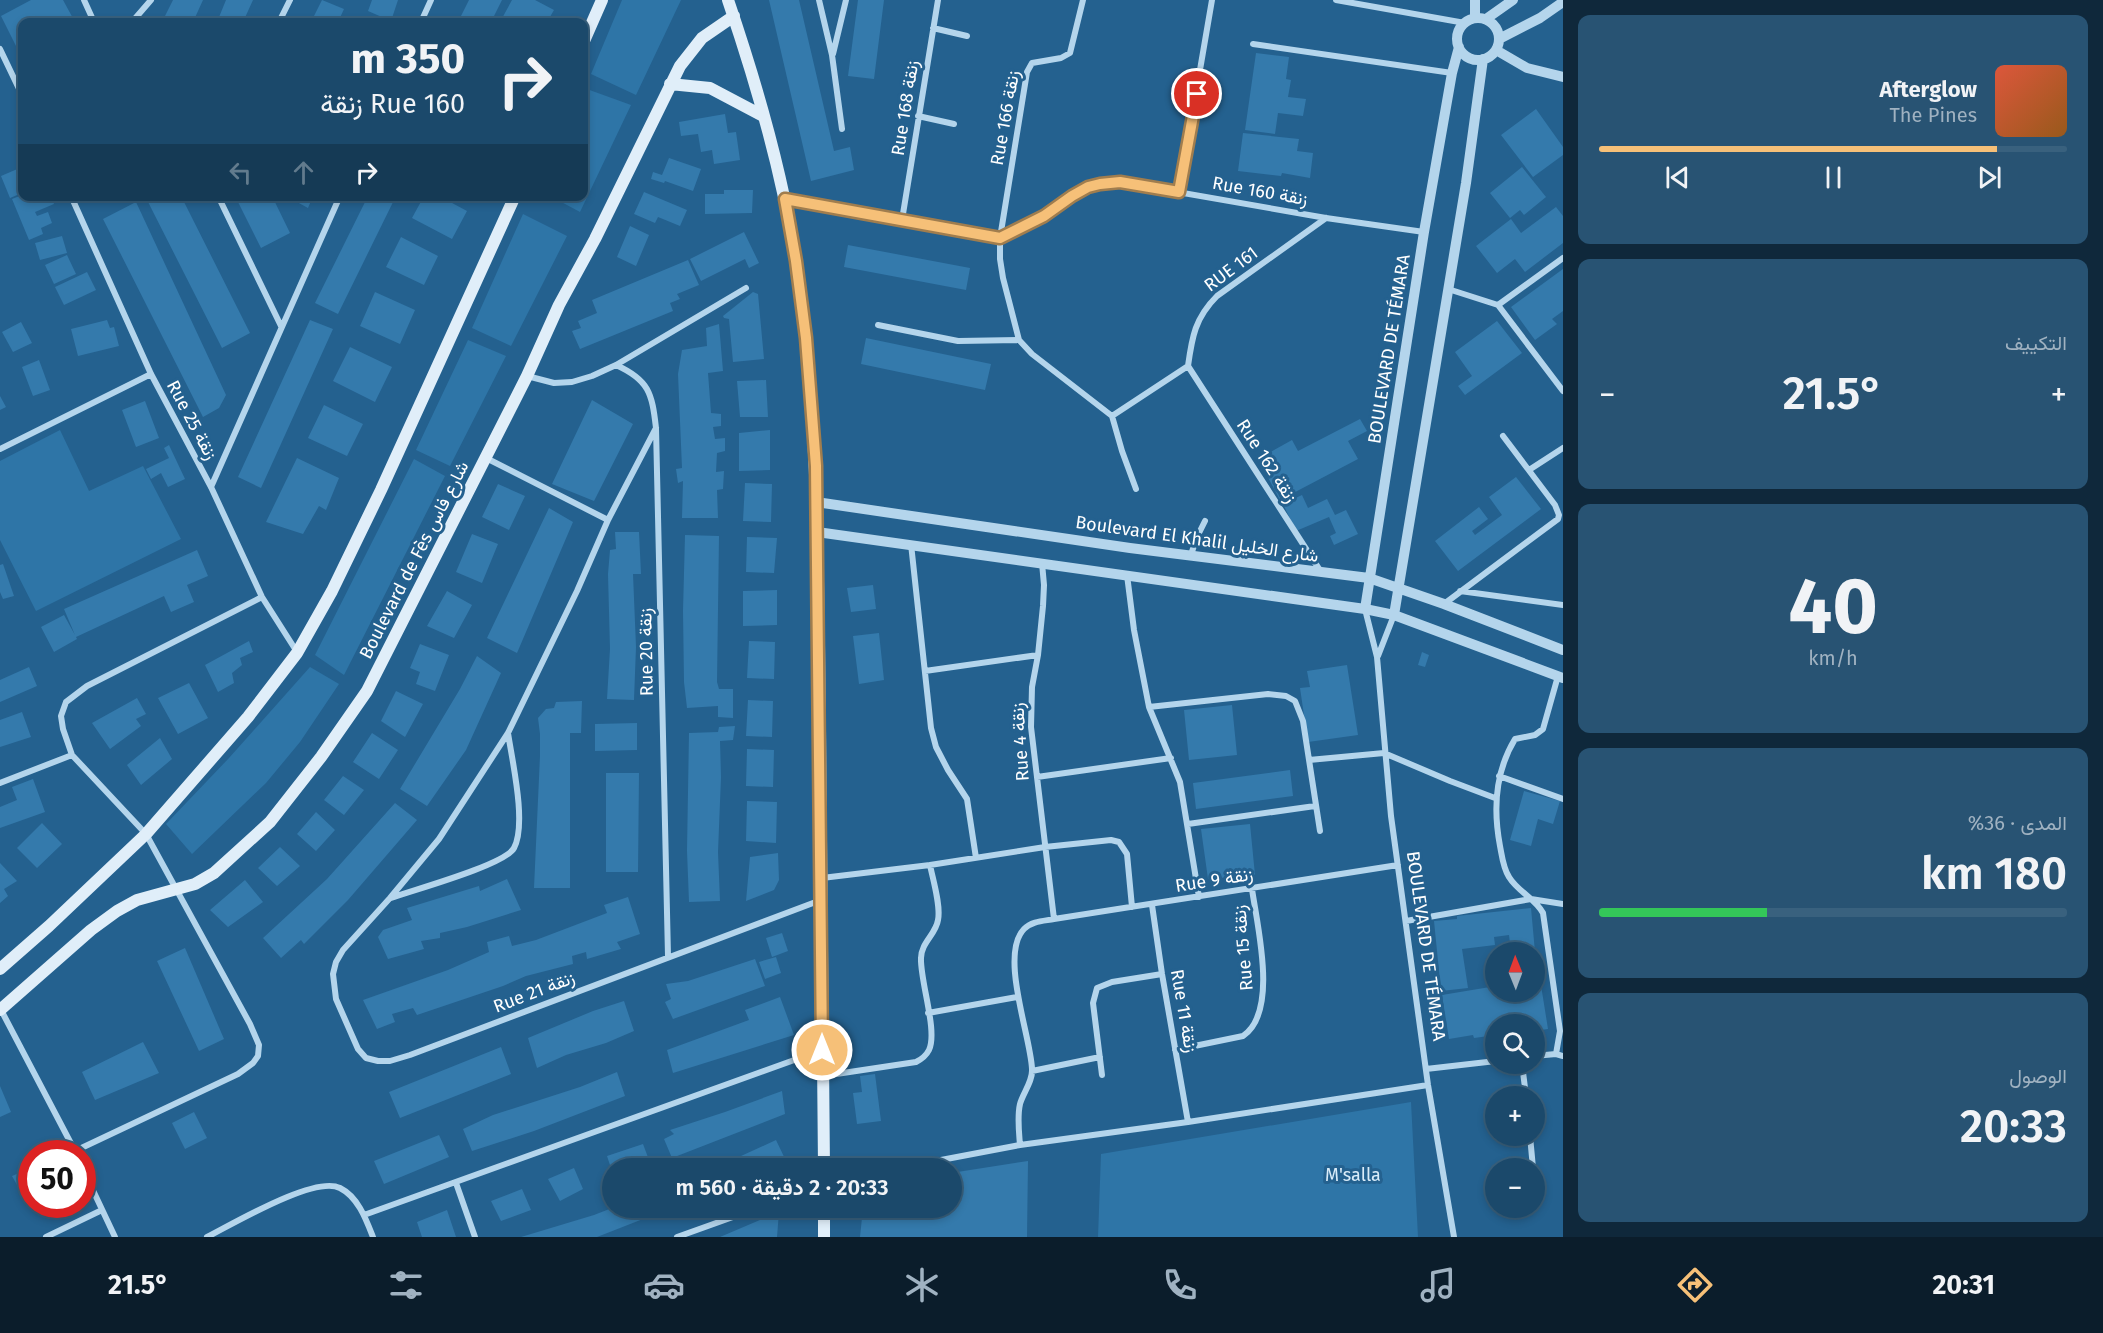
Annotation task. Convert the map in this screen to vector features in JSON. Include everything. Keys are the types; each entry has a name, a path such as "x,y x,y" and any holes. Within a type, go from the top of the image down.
{"main road":[{"path":"588,32 602,0"},
{"path":"728,0 785,199 806,338 816,466 818,532 824,1158"},
{"name":"Boulevard de Fès شارع فاس","path":"0,1009 91,930 117,911 137,900 195,884 214,873 270,822 321,757 368,691 527,376 559,305 596,239 680,66 702,38 734,16"},
{"path":"670,84 710,88 763,116"},
{"path":"0,969 146,834 248,717 297,653 332,591 366,520 512,201"},
{"path":"824,1218 824,1237"}],"street":[{"path":"84,0 92,18"},
{"path":"136,18 151,0"},
{"path":"281,18 290,0"},
{"path":"423,18 430,0"},
{"path":"819,0 832,55 842,129"},
{"path":"832,55 846,0"},
{"name":"Rue 168 زنقة","path":"902,220 938,0"},
{"name":"Rue 166 زنقة","path":"1000,238 1029,66 1039,61 1061,58 1070,53 1083,0"},
{"path":"1179,192 1212,0"},
{"path":"1336,0 1465,23 1481,19 1513,0"},
{"path":"1465,23 1458,33 1459,47 1465,55 1483,59 1496,50 1499,39 1496,27 1481,19 1474,0"},
{"path":"1499,39 1540,18 1563,2"},
{"path":"933,28 967,36"},
{"path":"1253,44 1452,73"},
{"name":"BOULEVARD DE TÉMARA","path":"1454,1237 1428,1085 1398,865 1384,753 1377,657 1365,609 1424,232 1452,73 1459,47"},
{"path":"0,49 18,79"},
{"path":"1496,50 1527,68 1563,77"},
{"name":"BOULEVARD DE TÉMARA","path":"1377,657 1394,615 1400,587 1475,125 1483,59"},
{"path":"918,116 954,124"},
{"name":"Rue 160 زنقة","path":"1000,238 1044,216 1080,191 1100,184 1120,182 1326,218 1424,232"},
{"path":"785,199 1000,238 999,260 1019,340 1032,354 1112,416 1136,489"},
{"name":"Rue 25 زنقة","path":"73,201 151,374 211,487 262,597 297,653"},
{"path":"220,201 281,326"},
{"path":"211,487 338,201"},
{"name":"RUE 161","path":"1188,366 1193,333 1208,305 1217,296 1326,218"},
{"path":"1498,305 1563,258"},
{"path":"527,376 554,383 572,382 592,376 746,288"},
{"path":"1448,289 1498,305 1563,391"},
{"path":"878,325 958,341 1019,340"},
{"name":"Rue 20 زنقة","path":"616,364 633,373 646,387 653,402 656,428 668,956"},
{"path":"1112,416 1188,366"},
{"name":"Rue 162 زنقة","path":"1188,366 1321,572"},
{"path":"0,449 151,374"},
{"path":"390,898 439,839 508,733 577,591 608,520 656,428"},
{"path":"1444,604 1558,519 1559,515 1555,505 1503,436"},
{"path":"1529,470 1563,448"},
{"path":"486,458 608,520"},
{"name":"Boulevard El Khalil شارع الخليل","path":"816,502 1130,548 1369,578 1400,587 1563,650"},
{"path":"1191,555 1205,521"},
{"path":"818,532 1365,609 1394,615 1561,677 1543,729 1535,735 1515,739 1499,776 1495,798 1497,833 1507,874 1515,886 1539,905 1546,926 1560,1031 1556,1054"},
{"path":"911,544 934,738 948,770 967,799 976,858"},
{"name":"Rue 4 زنقة","path":"1042,562 1044,585 1038,655 1032,687 1031,717 1054,920"},
{"path":"1127,575 1134,630 1149,707 1180,782 1199,897"},
{"path":"1459,591 1563,605"},
{"path":"96,1142 238,1074 253,1063 258,1056 259,1045 250,1024 146,834 72,755 61,716 66,702 87,686 262,597"},
{"path":"925,671 1038,655"},
{"path":"1149,707 1268,694 1286,696 1295,701 1299,708 1320,831"},
{"path":"390,898 489,864 509,854 515,847 519,808 508,733"},
{"path":"1309,760 1384,753 1495,798"},
{"path":"0,783 72,755"},
{"path":"1037,777 1171,758"},
{"path":"1499,776 1563,799"},
{"path":"1188,824 1316,806"},
{"path":"821,878 1101,840 1119,842 1127,854 1132,908"},
{"path":"823,1076 901,1065 923,1059 930,1049 921,960 924,946 939,918 930,865"},
{"name":"Rue 9 زنقة","path":"1017,998 1016,959 1019,937 1025,928 1033,923 1398,865"},
{"name":"Rue 15 زنقة","path":"1175,1050 1243,1036 1255,1024 1263,999 1264,970 1252,889"},
{"name":"Rue 21 زنقة","path":"390,898 343,950 336,962 333,974 336,999 358,1049 366,1058 378,1061 390,1061 410,1055 668,956 822,900"},
{"path":"1406,921 1485,905 1531,899 1563,904"},
{"name":"Rue 11 زنقة","path":"1152,905 1188,1122"},
{"path":"1102,1075 1093,1003 1097,988 1112,982 1162,974"},
{"path":"928,1013 1017,998 1032,1071 1020,1108 1020,1145"},
{"path":"0,1009 70,1140"},
{"path":"364,1215 822,1050"},
{"path":"1545,1055 1563,1056"},
{"path":"1032,1071 1100,1057"},
{"path":"1426,1069 1485,1062"},
{"path":"952,1158 1020,1145 1428,1085"},
{"path":"456,1183 475,1237"},
{"path":"207,1237 301,1190 330,1185 342,1189 352,1197 364,1215 373,1237"},
{"path":"96,1197 115,1237"},
{"path":"46,1237 102,1210"},
{"path":"677,1237 730,1218"}],"green space":[{"path":"622,0 681,0 636,95 591,74"},
{"path":"588,89 631,105 588,195"},
{"path":"559,201 585,201 580,212"},
{"path":"523,214 567,236 511,346 472,328"},
{"path":"468,340 506,356 450,466 416,450"},
{"path":"60,430 89,491 143,466 181,539 36,611 0,540 0,461"},
{"path":"414,459 445,476 344,675 315,655"},
{"path":"310,667 339,684 300,742 266,783 192,854 166,824 229,758"},
{"name":"M'salla","path":"1411,1102 1418,1237 1098,1237 1101,1154"}],"building":[{"path":"31,0 63,0 73,18 18,18 18,50 1,16"},
{"path":"173,0 203,0 195,18 164,18"},
{"path":"226,0 253,0 245,18 219,18"},
{"path":"322,0 344,9 340,18 313,18"},
{"path":"372,0 398,0 392,18 384,18 368,11"},
{"path":"469,0 502,0 493,18 460,18"},
{"path":"512,0 535,0 554,10 549,18 502,18"},
{"path":"769,0 799,0 834,151 850,147 854,170 811,181"},
{"path":"858,0 884,0 874,79 848,76"},
{"path":"1256,53 1289,57 1286,79 1291,80 1288,97 1306,99 1303,116 1278,113 1275,134 1245,130"},
{"path":"1536,109 1563,147 1563,155 1533,177 1501,135"},
{"path":"725,114 728,133 736,132 740,160 714,164 712,150 701,152 698,134 681,136 679,122"},
{"path":"1243,133 1299,139 1297,151 1313,153 1310,178 1282,173 1281,176 1238,171"},
{"path":"669,158 701,169 693,191 665,181 664,183 651,179 653,172 662,175"},
{"path":"1522,167 1546,197 1524,215 1520,210 1510,218 1490,193"},
{"path":"18,169 18,195 10,198 1,176"},
{"path":"724,190 753,190 752,213 705,214 705,194 724,194"},
{"path":"644,192 687,210 680,226 658,217 655,223 634,214"},
{"path":"18,197 18,201 53,201 54,204 35,212 37,216 48,212 52,223 41,228 43,234 29,240 12,199"},
{"path":"148,201 184,201 250,333 222,348"},
{"path":"238,201 274,201 290,233 261,248"},
{"path":"295,201 311,201 308,208"},
{"path":"366,201 394,201 338,314 315,303"},
{"path":"421,201 448,201 467,211 452,239 412,218"},
{"path":"136,202 226,395 219,408 203,417 103,219"},
{"path":"1556,207 1563,216 1563,243 1525,272 1515,259 1497,273 1476,246 1511,219 1521,233"},
{"path":"630,226 649,235 636,266 617,257"},
{"path":"744,232 759,263 749,268 745,259 701,281 690,259"},
{"path":"62,236 67,253 40,260 35,243"},
{"path":"401,237 438,256 424,285 386,267"},
{"path":"848,245 970,268 966,290 844,267"},
{"path":"67,255 76,274 54,284 45,265"},
{"path":"688,260 699,285 677,294 680,299 670,303 673,311 580,349 572,331 581,328 578,321 597,313 592,300"},
{"path":"1563,269 1563,311 1552,319 1557,324 1535,340 1511,307"},
{"path":"87,272 96,290 64,305 55,287"},
{"path":"375,292 415,310 400,344 360,326"},
{"path":"753,292 758,294 764,359 733,362 729,319 723,316"},
{"path":"107,320 110,328 114,327 119,346 78,356 71,329"},
{"path":"310,320 333,329 261,488 238,477"},
{"path":"1497,321 1522,353 1465,395 1458,386 1472,376 1455,352"},
{"path":"21,322 32,343 13,352 2,332"},
{"path":"719,324 723,371 708,373 711,413 721,414 721,426 713,427 715,439 725,438 725,451 717,453 716,472 724,471 723,489 717,490 718,518 682,518 683,481 678,483 676,469 682,468 678,374 682,350 707,346 706,328"},
{"path":"866,338 991,364 985,390 861,364"},
{"path":"350,347 392,367 375,402 333,381"},
{"path":"39,360 50,390 33,396 22,367"},
{"path":"766,380 768,417 740,417 737,381"},
{"path":"0,396 6,407 0,410"},
{"path":"592,400 633,424 594,501 552,484"},
{"path":"145,401 159,438 136,447 122,410"},
{"path":"324,405 363,424 347,456 308,438"},
{"path":"1360,419 1367,431 1348,441 1358,459 1280,500 1258,459 1292,440 1298,451"},
{"path":"770,430 770,470 739,471 739,433"},
{"path":"169,445 185,479 168,487 161,473 151,479 146,469 169,458 164,448"},
{"path":"297,458 339,478 326,510 319,506 303,534 266,522"},
{"path":"1516,477 1541,509 1458,571 1435,541 1479,507 1488,519 1472,531 1475,535 1502,515 1489,497"},
{"path":"745,483 772,484 771,522 743,521"},
{"path":"498,484 525,496 509,530 482,517"},
{"path":"1302,495 1308,508 1327,499 1335,515 1346,510 1358,534 1334,545 1330,536 1336,533 1329,517 1296,531 1283,504"},
{"path":"549,508 573,522 517,653 487,638"},
{"path":"615,532 639,532 641,574 633,574 636,647 634,700 607,699 610,649 608,574 610,550 616,549"},
{"path":"472,534 498,544 482,583 456,572"},
{"path":"685,535 719,536 717,682 719,689 733,689 733,718 718,717 718,706 687,708 684,682 683,611"},
{"path":"747,537 777,538 774,573 746,572"},
{"path":"197,550 208,576 187,585 194,602 171,612 164,596 76,637 77,639 54,652 41,627 64,615 75,635 64,609"},
{"path":"3,564 14,596 3,599 0,592 0,565"},
{"path":"873,585 876,609 851,612 847,588"},
{"path":"777,590 777,625 743,626 743,591"},
{"path":"447,591 472,605 454,638 427,626"},
{"path":"879,633 884,680 859,684 853,636"},
{"path":"249,641 253,652 240,658 242,665 232,673 234,683 218,692 205,665"},
{"path":"749,641 775,642 774,679 747,678"},
{"path":"420,644 449,655 435,691 416,684 420,672 410,668"},
{"path":"1422,652 1429,655 1425,667 1418,665"},
{"path":"477,656 501,673 466,750 427,806 400,789 460,689"},
{"path":"1347,665 1358,735 1308,742 1300,688 1310,687 1307,671"},
{"path":"29,667 37,686 0,702 0,680"},
{"path":"189,683 208,718 178,734 158,698"},
{"path":"396,691 423,704 405,737 381,721"},
{"path":"137,698 146,714 136,719 141,726 110,749 92,723"},
{"path":"748,700 773,701 772,737 746,736"},
{"path":"582,701 581,733 570,733 570,888 534,888 540,756 538,718 546,709 554,708 556,702"},
{"path":"1232,705 1237,755 1189,760 1184,710"},
{"path":"22,712 31,737 0,747 0,720"},
{"path":"637,723 637,750 595,751 595,724"},
{"path":"735,726 733,740 720,741 718,852 720,901 689,902 687,851 689,733 718,732 719,727"},
{"path":"372,733 398,750 379,779 353,762"},
{"path":"160,738 172,759 141,785 127,765"},
{"path":"747,749 774,750 773,787 746,786"},
{"path":"1290,770 1293,796 1196,809 1193,783"},
{"path":"606,773 639,773 638,872 606,872"},
{"path":"343,776 364,790 344,815 324,800"},
{"path":"33,779 45,812 0,828 0,807 17,800 12,787"},
{"path":"1524,791 1560,801 1553,824 1538,819 1531,846 1510,840"},
{"path":"747,801 777,802 776,843 746,841"},
{"path":"395,803 417,820 348,900 304,944 301,940 281,958 263,938 327,879"},
{"path":"316,812 335,830 316,851 297,834"},
{"path":"42,823 62,844 37,868 17,848"},
{"path":"1250,824 1255,875 1208,879 1201,829"},
{"path":"280,847 300,866 277,886 258,868"},
{"path":"778,853 779,880 774,890 746,901 750,857"},
{"path":"0,863 17,881 4,889 8,896 0,903"},
{"path":"507,879 521,910 440,933 440,938 421,941 424,949 388,959 378,937 383,930 412,920 407,908 479,886 480,891"},
{"path":"245,880 263,902 228,927 210,910"},
{"path":"628,897 640,934 617,942 621,949 587,959 586,952 572,956 573,964 526,976 417,1015 413,1008 392,1014 395,1022 377,1029 363,1000 448,970 489,952 487,942 509,936 512,946 536,940 607,913 604,905"},
{"path":"1531,908 1534,942 1510,942 1509,935 1494,937 1495,942 1485,942 1485,946 1462,949 1468,988 1441,991 1434,921 1457,919 1457,916"},
{"path":"782,933 788,951 772,957 766,938"},
{"path":"185,948 224,1039 199,1051 157,961"},
{"path":"776,957 781,973 765,979 759,962"},
{"path":"755,959 765,986 673,1019 665,1002 671,999 666,984 688,981"},
{"path":"1485,988 1485,1002 1544,1002 1548,1029 1545,1029 1545,1014 1485,1014 1485,1036 1474,1038 1473,1035 1449,1039 1442,995"},
{"path":"780,997 794,1035 673,1073 667,1050 749,1020 745,1010"},
{"path":"624,1001 634,1031 606,1043 566,1055 537,1068 528,1038 593,1011"},
{"path":"143,1042 159,1073 95,1100 82,1072"},
{"path":"501,1047 511,1074 400,1118 389,1092"},
{"path":"617,1072 625,1096 534,1131 472,1151 463,1129 493,1115 580,1087"},
{"path":"875,1074 881,1121 857,1124 853,1093 862,1092 860,1076"},
{"path":"0,1086 11,1112 0,1117"},
{"path":"782,1091 785,1114 672,1158 664,1139 674,1134 670,1130"},
{"path":"194,1112 207,1138 185,1149 172,1123"},
{"path":"439,1135 449,1157 384,1184 374,1161"},
{"path":"776,1140 785,1158 735,1158"},
{"path":"643,1144 648,1158 608,1158 607,1156"},
{"path":"1028,1161 1027,1237 860,1237 862,1218 962,1218 962,1171"},
{"path":"574,1168 583,1189 560,1201 548,1179"},
{"path":"18,1173 18,1187 12,1176"},
{"path":"522,1189 531,1210 501,1221 491,1201"},
{"path":"447,1210 456,1237 422,1237 417,1222"},
{"path":"602,1212 602,1218 646,1218 597,1237 521,1237"},
{"path":"765,1218 779,1218 777,1237 720,1237"}],"route":[{"path":"822,1050 816,466 806,338 785,199 1000,238 1044,216 1088,187 1120,182 1179,192 1197,94"}]}
